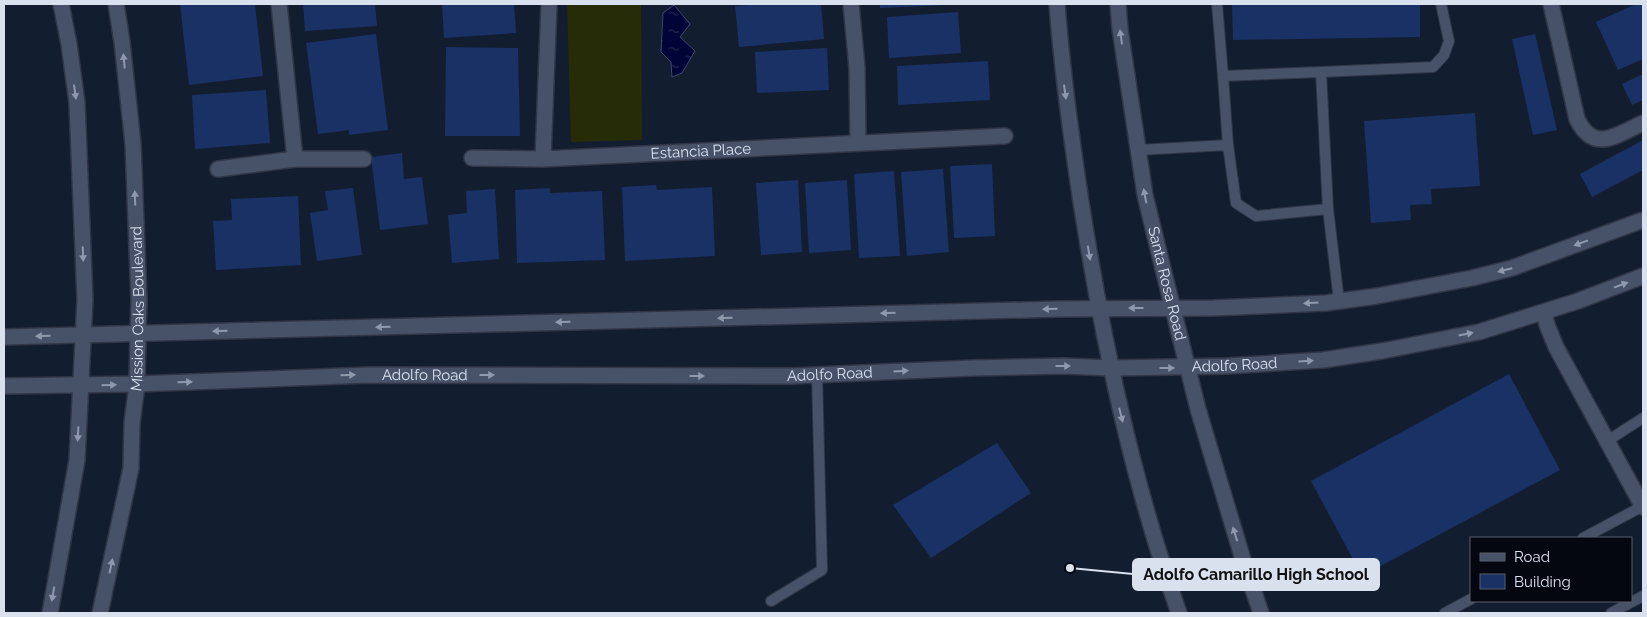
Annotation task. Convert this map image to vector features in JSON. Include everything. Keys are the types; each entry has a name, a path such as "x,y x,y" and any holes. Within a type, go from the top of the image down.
{"main road":[{"path":"50,613 77,460 85,300 77,103 69,44 61,4"},
{"name":"Mission Oaks Boulevard","path":"100,613 131,468 132,423 137,384 138,290 133,144 116,4"},
{"path":"278,4 295,159"},
{"path":"542,159 549,4"},
{"path":"851,4 857,68 858,142"},
{"path":"1057,4 1061,61 1099,308 1117,398 1166,578 1179,613"},
{"name":"Santa Rosa Road","path":"1118,4 1120,29 1145,195 1198,409 1261,613"},
{"path":"1551,4 1577,119 1583,130 1594,138 1605,140 1643,123"},
{"name":"Estancia Place","path":"472,158 542,159 1005,136"},
{"path":"218,169 295,159 364,159"},
{"path":"4,337 1099,308 1213,308 1339,301 1377,296 1472,278 1512,268 1643,220"},
{"name":"Adolfo Road","path":"4,386 137,384 368,374 817,375 1064,366 1188,368 1323,360 1382,351 1478,332 1544,313 1643,276"},
{"path":"1544,313 1556,347 1643,506"}],"lane":[{"path":"1217,4 1228,145 1236,203 1256,216 1328,209"},
{"path":"1223,76 1433,67 1444,55 1449,41 1441,4"},
{"path":"1321,72 1328,209 1339,301"},
{"path":"1138,150 1228,145"},
{"path":"771,601 822,570 817,375"},
{"path":"1607,441 1642,422"},
{"path":"1585,537 1643,506"},
{"path":"1445,613 1470,600"},
{"path":"1611,613 1632,602"}],"green space":[{"path":"567,4 641,4 642,140 571,142"}],"water":[{"path":"674,5 690,24 680,37 695,51 682,73 672,77 671,62 661,52 663,13"}],"building":[{"path":"180,4 255,4 263,76 189,85"},
{"path":"303,4 375,4 377,26 305,31"},
{"path":"442,4 514,4 516,33 444,38"},
{"path":"821,4 824,39 739,47 735,6"},
{"path":"880,4 948,4 948,5 880,8"},
{"path":"1232,4 1420,4 1420,37 1233,40"},
{"path":"1636,4 1643,4 1643,59 1618,70 1596,22"},
{"path":"958,12 961,53 889,58 887,17"},
{"path":"376,34 388,130 349,135 349,130 318,134 306,43"},
{"path":"1535,34 1557,130 1533,135 1512,39"},
{"path":"446,47 518,48 520,136 445,136"},
{"path":"827,48 829,90 757,93 755,52"},
{"path":"988,61 990,100 898,105 897,66"},
{"path":"1643,74 1643,100 1632,105 1622,84"},
{"path":"266,90 270,143 195,149 192,95"},
{"path":"1475,113 1480,186 1431,189 1432,204 1410,205 1411,220 1371,223 1364,121"},
{"path":"1643,140 1643,170 1592,197 1580,174"},
{"path":"402,153 404,179 422,177 428,224 380,230 371,157"},
{"path":"992,164 995,236 954,238 950,166"},
{"path":"943,169 949,252 907,256 901,172"},
{"path":"894,171 900,256 859,258 854,174"},
{"path":"798,180 802,252 761,255 756,183"},
{"path":"847,180 851,250 809,253 805,183"},
{"path":"656,185 657,190 712,187 715,256 625,261 622,187"},
{"path":"353,188 362,255 317,261 310,213 328,210 325,191"},
{"path":"550,188 550,193 602,191 605,260 517,263 515,190"},
{"path":"495,189 499,259 452,263 448,215 467,213 466,191"},
{"path":"298,196 301,265 216,270 213,221 232,220 231,199"},
{"path":"1509,374 1560,470 1362,576 1311,481"},
{"path":"997,443 1031,493 931,558 893,505"}],"place":[{"name":"Adolfo Camarillo High School","path":"1070,568"}]}
